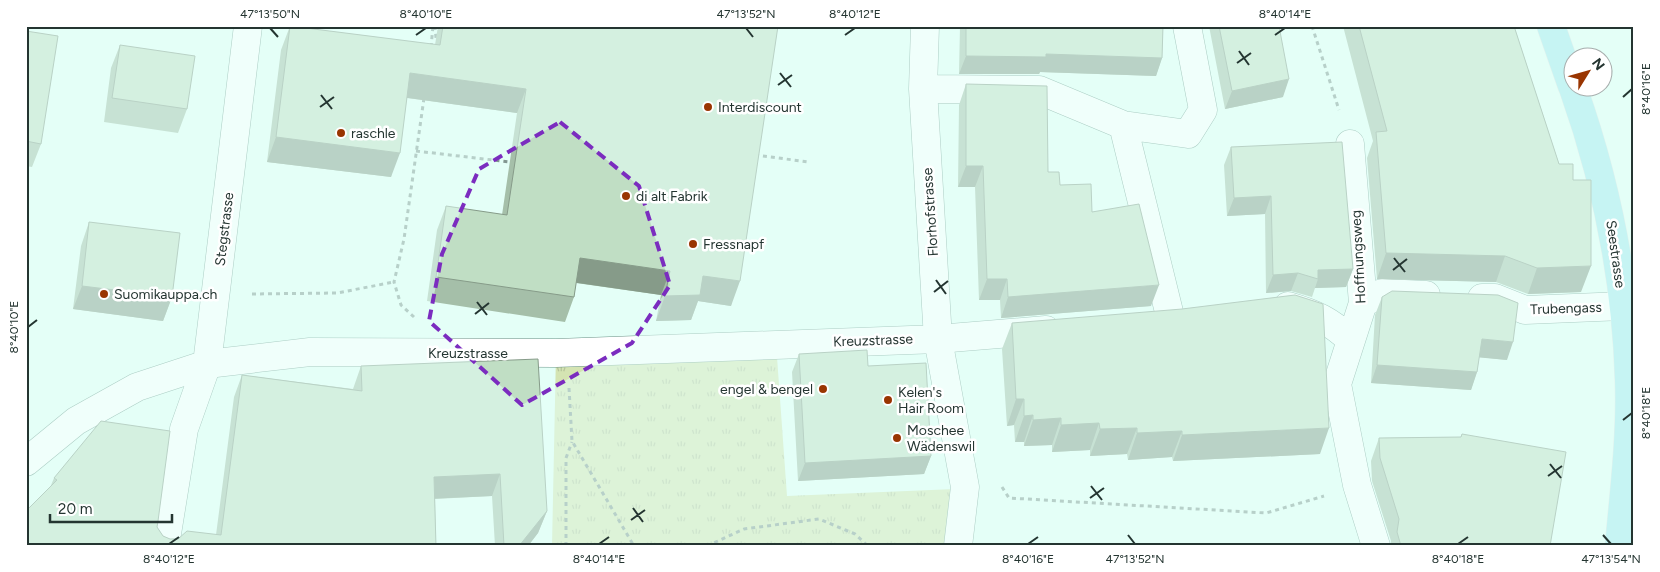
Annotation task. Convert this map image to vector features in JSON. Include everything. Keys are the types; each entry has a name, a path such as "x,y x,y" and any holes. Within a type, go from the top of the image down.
{"main road":[{"name":"Seestrasse","path":"1551,26 1562,56"},
{"name":"Seestrasse","path":"1576,98 1609,207 1631,381 1619,546"}],"street":[{"name":"Stegstrasse","path":"165,546 184,429 207,364 248,26"},
{"name":"Florhofstrasse","path":"925,26 923,89 938,338 965,487 958,546"},
{"path":"923,89 1039,90 1123,125 1188,134 1203,110 1187,26"},
{"path":"1123,125 1171,320"},
{"name":"Hoffnungsweg","path":"1350,144 1363,303 1337,384 1357,485 1376,546"},
{"name":"Trubengass","path":"1363,303 1382,293 1495,298 1525,310 1623,306"},
{"path":"1267,308 1287,306 1315,314 1334,324 1351,340"},
{"path":"1142,322 1200,317"},
{"path":"938,338 1074,328"},
{"name":"Kreuzstrasse","path":"26,462 76,421 137,387 207,364 310,352 556,353 938,338"}],"path":[{"path":"434,26 436,38"},
{"path":"430,56 434,26"},
{"path":"1312,26 1350,144"},
{"path":"419,321 401,305 394,282 404,239 425,93"},
{"path":"416,151 510,162"},
{"path":"754,155 809,162"},
{"path":"216,294 337,293 394,282"},
{"path":"556,353 569,386 572,441 566,458 566,546"},
{"path":"572,441 634,546"},
{"path":"965,487 1001,486 1009,498 1266,514 1330,494"},
{"path":"707,546 744,529 820,519 855,534 868,546"}],"highlighted area":[{"path":"560,122 639,186 670,285 632,343 522,405 429,321 442,254 479,169"}],"green space":[{"path":"776,343 787,496 955,489 954,546 552,546 556,353"}],"building":[{"name":"di alt Fabrik","path":"290,26 440,45 443,26 778,26 740,281 703,276 700,295 665,296 670,271 580,258 574,297 436,277 446,206 507,215 526,89 410,73 400,153 276,137"},
{"path":"966,26 1163,26 1162,58 1046,54 1046,57 966,56"},
{"path":"1219,26 1279,26 1289,79 1232,91"},
{"path":"1359,26 1514,26 1559,164 1573,164 1573,180 1591,180 1591,266 1537,268 1505,256 1386,253 1376,132 1387,131"},
{"path":"26,31 58,36 41,144 26,141"},
{"path":"120,45 195,56 187,109 112,98"},
{"path":"966,84 1047,86 1048,172 1059,172 1060,185 1091,184 1092,212 1139,204 1159,285 1008,297 1007,279 987,279 983,166 966,166"},
{"path":"1342,142 1353,269 1318,270 1318,279 1298,273 1273,275 1271,196 1234,198 1231,147"},
{"path":"89,222 180,233 172,297 82,286"},
{"path":"1392,291 1498,295 1518,303 1513,342 1482,339 1477,372 1377,365 1382,297"},
{"path":"1295,295 1323,304 1329,428 1182,435 1182,431 1137,433 1137,428 1100,429 1099,423 1061,425 1061,418 1033,420 1033,415 1024,416 1024,399 1016,399 1012,323 1182,309"},
{"path":"867,350 868,366 926,363 931,456 805,463 799,354"},
{"path":"538,359 547,511 519,546 504,546 500,474 434,477 436,546 26,546 26,511 57,480 54,478 101,421 170,431 157,527 163,536 170,539 178,539 187,531 221,535 242,375 362,391 361,366"},
{"path":"1462,434 1566,452 1550,546 1401,546 1397,532 1399,519 1380,458 1379,438 1461,437"}],"place":[{"name":"Interdiscount","path":"708,107"},
{"name":"raschle","path":"341,133"},
{"name":"di alt Fabrik","path":"626,196"},
{"name":"Fressnapf","path":"693,244"},
{"name":"Suomikauppa.ch","path":"104,294"},
{"name":"engel & bengel","path":"823,389"},
{"name":"Kelen's Hair Room","path":"888,400"},
{"name":"Moschee Wädenswil","path":"897,438"}]}
